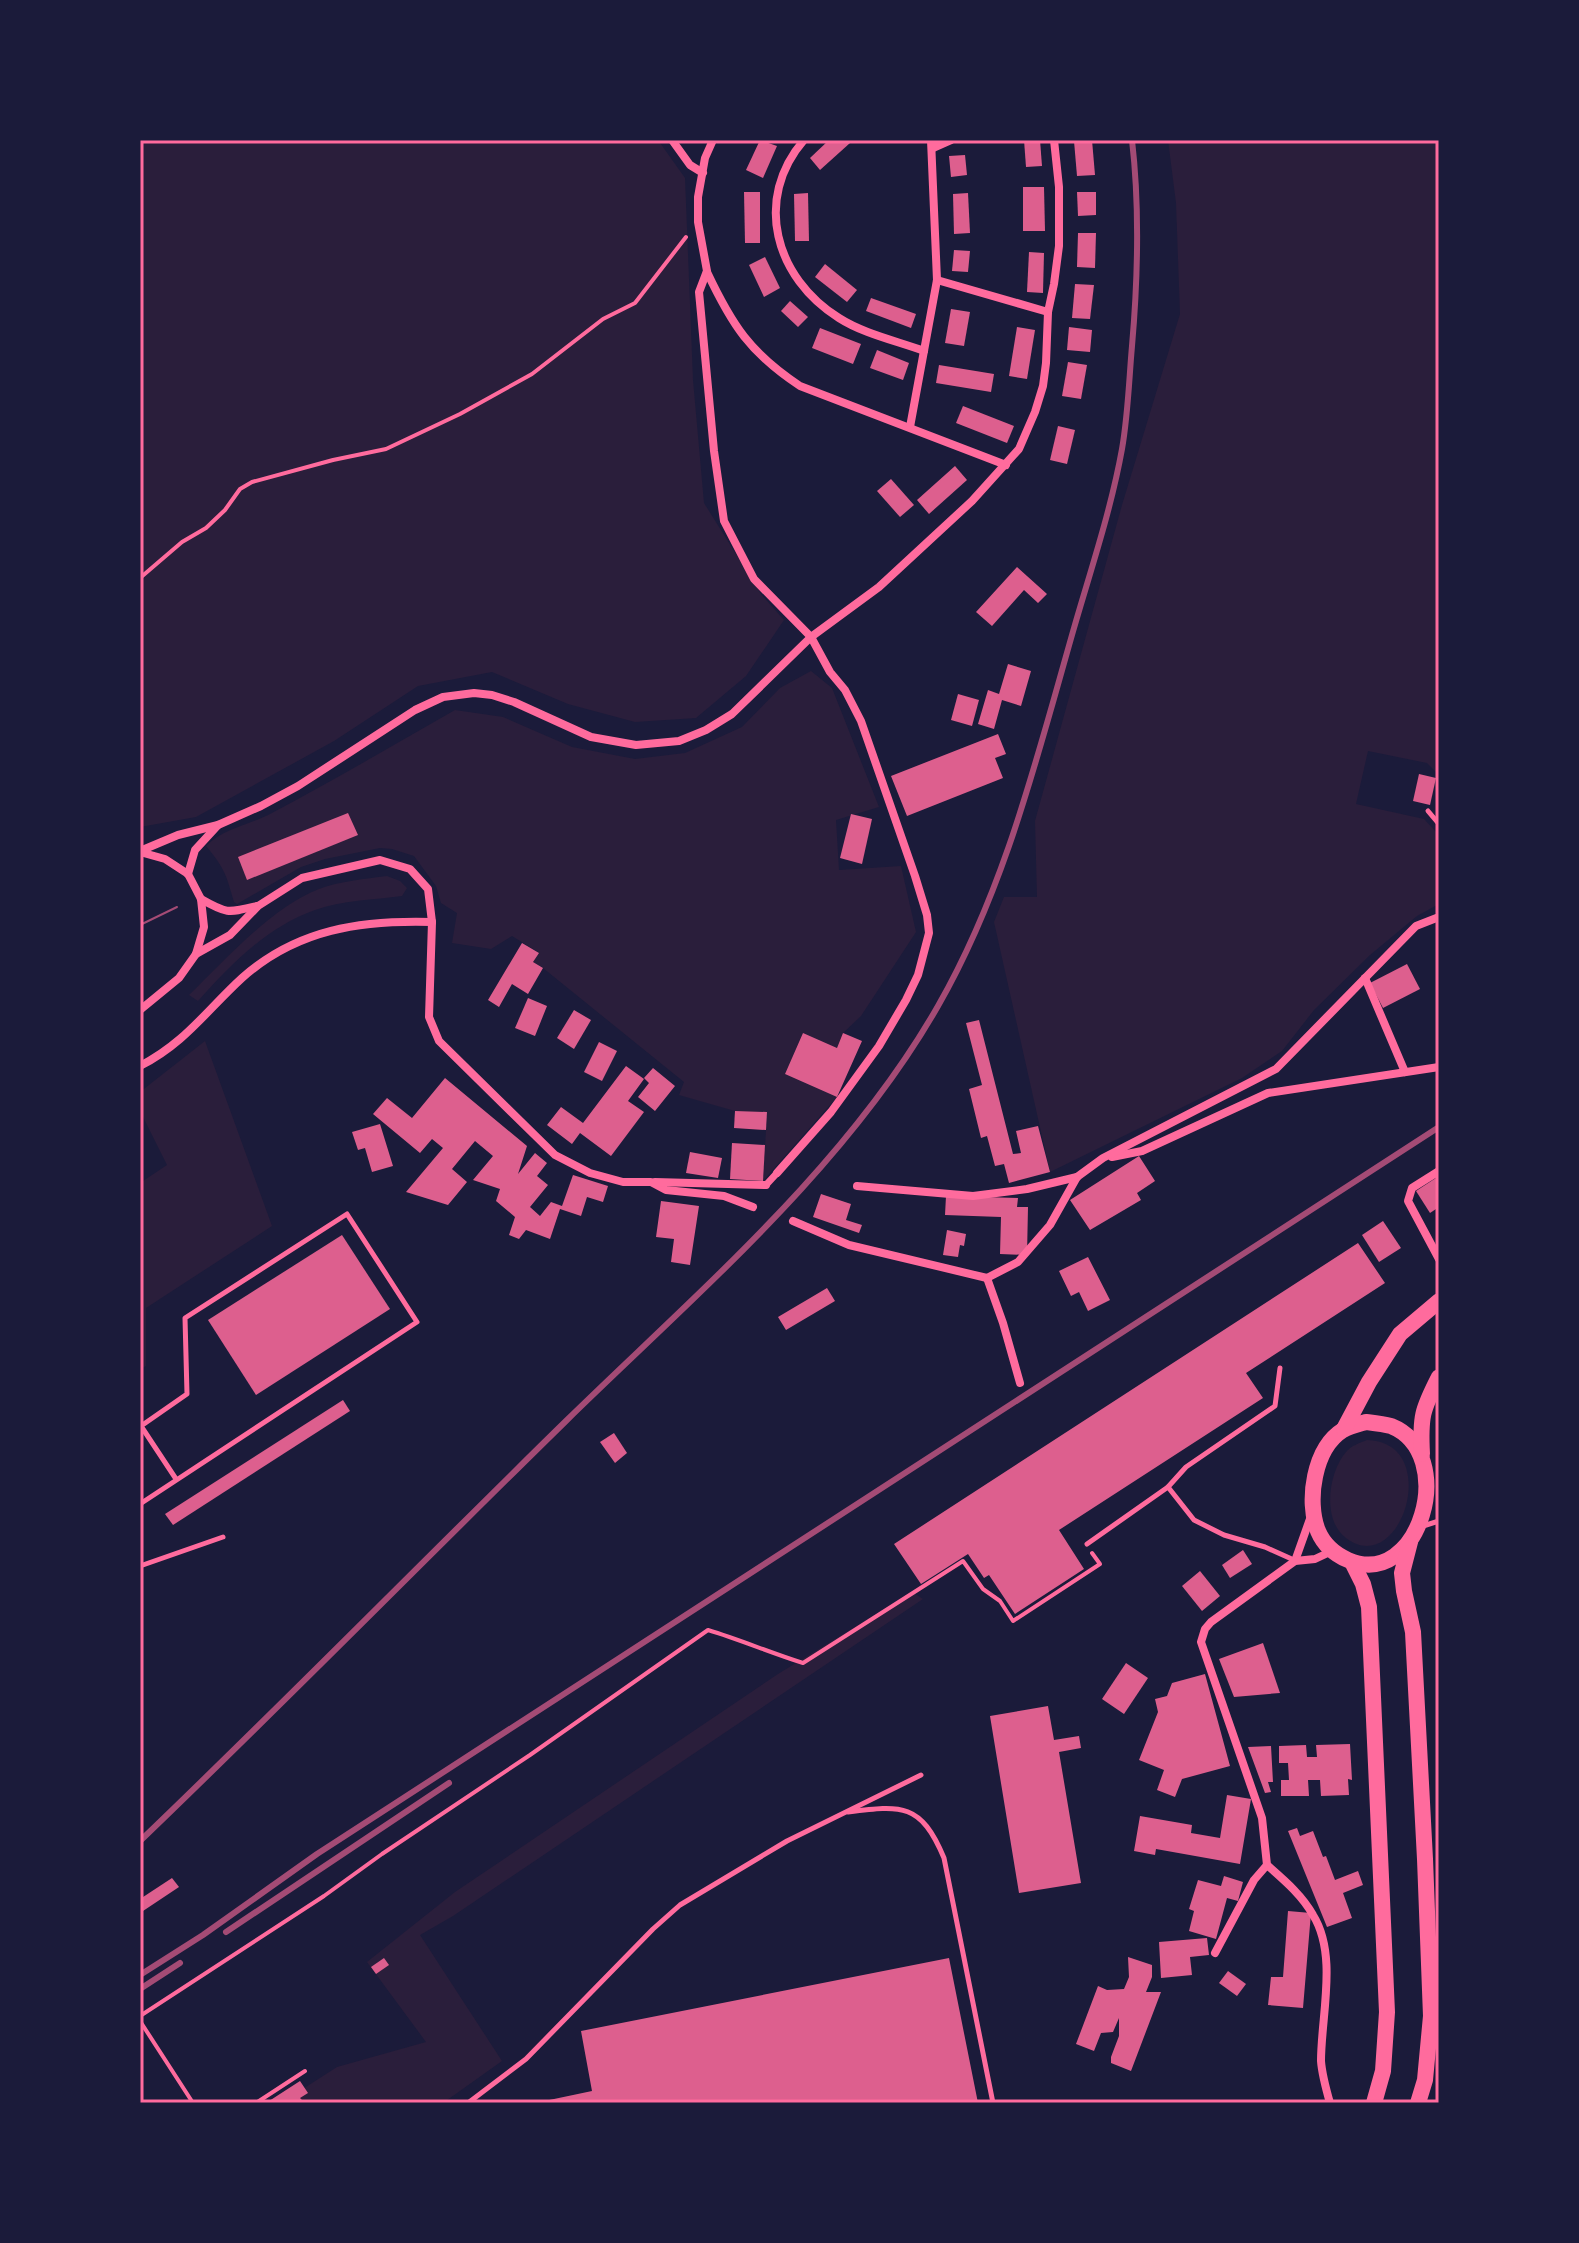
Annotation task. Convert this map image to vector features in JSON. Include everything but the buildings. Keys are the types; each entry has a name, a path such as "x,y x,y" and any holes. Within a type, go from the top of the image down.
{"main road":[{"path":"1414,1534 1393,1558 1376,1564 1352,1562 1332,1551 1319,1533 1313,1512 1313,1489 1319,1463 1344,1429 1400,1334 1439,1301"},
{"path":"1422,1456 1424,1405 1439,1377"},
{"path":"1344,1429 1366,1422 1391,1426 1409,1438 1422,1456 1432,1482 1402,1573 1413,1632 1434,1963 1425,2080 1418,2103"},
{"path":"1352,1562 1363,1584 1369,1607 1387,2012 1383,2071 1374,2103"}],"street":[{"path":"672,140 690,165 703,173"},
{"path":"713,140 705,158 698,197 698,222 707,271 725,311 746,340 771,367 800,386 1006,465"},
{"path":"804,140 785,167 778,188 775,215 788,266 801,286 840,319 924,351"},
{"path":"910,427 937,280 932,144 951,140"},
{"path":"140,851 178,835 218,825 261,806 298,786 415,710 443,697 474,693 492,695 591,737 652,745 679,741 706,730 732,714 811,637 879,587 972,501 1019,449 1035,412 1046,363 1048,312 1059,246 1059,187 1054,140"},
{"path":"196,954 230,935 258,906 302,878 380,860 410,869 428,889 432,922 429,1017 439,1041 555,1155 590,1173 623,1182 766,1185 831,1112 879,1046 906,1000 918,975 929,933 927,915 861,721 811,637 754,579 724,521 699,292 707,271"},
{"path":"937,280 1048,312"},
{"path":"188,874 195,850 218,825"},
{"path":"140,851 165,859 188,874 201,899 204,927 196,954 179,978 140,1010"},
{"path":"201,899 222,911 258,906"},
{"path":"857,1186 973,1196 1027,1189 1077,1177 1103,1158 1276,1069 1416,926 1439,917"},
{"path":"140,1066 177,1043 243,977 287,946 342,927 370,923 432,922"},
{"path":"1365,978 1405,1072"},
{"path":"1103,1158 1142,1151 1268,1093 1439,1067"},
{"path":"1439,1171 1412,1188 1408,1201 1439,1259"},
{"path":"793,1221 849,1245 987,1278 1018,1262 1050,1225 1077,1177"},
{"path":"651,1182 666,1190 724,1196 753,1207"},
{"path":"987,1278 1020,1383"},
{"path":"1295,1561 1313,1512"},
{"path":"1330,2103 1321,2064 1326,1956 1322,1938 1314,1916 1292,1887 1267,1865 1262,1818 1201,1642 1211,1622 1295,1561 1315,1559 1332,1551"},
{"path":"1215,1953 1254,1880 1267,1865"}],"lane":[{"path":"1428,811 1439,824"},
{"path":"140,1504 417,1322 347,1214 185,1318 187,1394 141,1426 176,1479"},
{"path":"1087,1544 1168,1487 1186,1467 1275,1406 1280,1368"},
{"path":"1168,1487 1194,1520 1224,1535 1265,1547 1295,1561"},
{"path":"1414,1534 1439,1521"},
{"path":"140,1566 223,1537"},
{"path":"470,2103 526,2059 680,1905 787,1841 921,1775"},
{"path":"843,1813 889,1807 918,1816 934,1835 944,1858 993,2103"}],"path":[{"path":"140,578 182,542 206,528 225,510 240,489 252,482 386,449 460,414 532,374 603,319 635,303 698,222"},
{"path":"193,2103 140,2018 324,1896 708,1630 803,1663 963,1561 983,1589 1000,1601 1013,1621 1100,1564 1087,1544"},
{"path":"256,2103 305,2071"}],"shaded area":[{"path":"140,140 658,140 685,178 693,380 704,503 761,594 784,620 746,676 696,718 635,722 568,704 492,672 418,686 334,741 196,817 140,827"},
{"path":"1168,140 1439,140 1439,775 1427,763 1368,751 1356,804 1424,819 1439,835 1439,904 1417,916 1370,955 1314,1010 1282,1051 1242,1078 1050,1172 994,922 1004,897 1037,897 1035,821 1122,505 1180,314 1176,203"},
{"path":"811,671 832,688 879,807 836,820 839,870 901,866 916,932 861,1016 843,1033 837,1048 803,1033 785,1074 837,1097 763,1181 767,1113 735,1111 679,1095 684,1082 533,962 538,952 512,936 491,949 452,943 457,913 441,903 436,886 414,856 380,848 325,859 301,867 237,904 221,866 206,846 221,835 295,801 455,710 503,717 572,747 635,759 685,753 742,727 780,688"},
{"path":"387,876 400,881 407,888 402,896 336,904 298,917 251,948 198,1001 189,995 267,921 301,897 335,884"},
{"path":"205,1041 272,1226 146,1308 146,1366 140,1369 140,1183 167,1165 140,1111 140,1092"},
{"path":"1367,1440 1390,1447 1404,1462 1409,1483 1406,1506 1397,1526 1383,1541 1366,1546 1346,1538 1338,1530 1333,1520 1330,1496 1340,1461 1350,1448"},
{"path":"912,1592 923,1599 453,1916 420,1935 502,2061 443,2103 281,2103 337,2067 426,2042 367,1962 455,1892 778,1674"}],"tram line":[{"path":"140,925 177,907"}],"railway":[{"path":"140,1841 767,1225 860,1121 901,1065 938,1006 982,916 1017,822 1117,472 1127,410 1136,294 1137,217 1132,140"},
{"path":"140,1975 203,1935 317,1854 1439,1127"},
{"path":"226,1932 449,1783"},
{"path":"140,1989 180,1963"}]}
